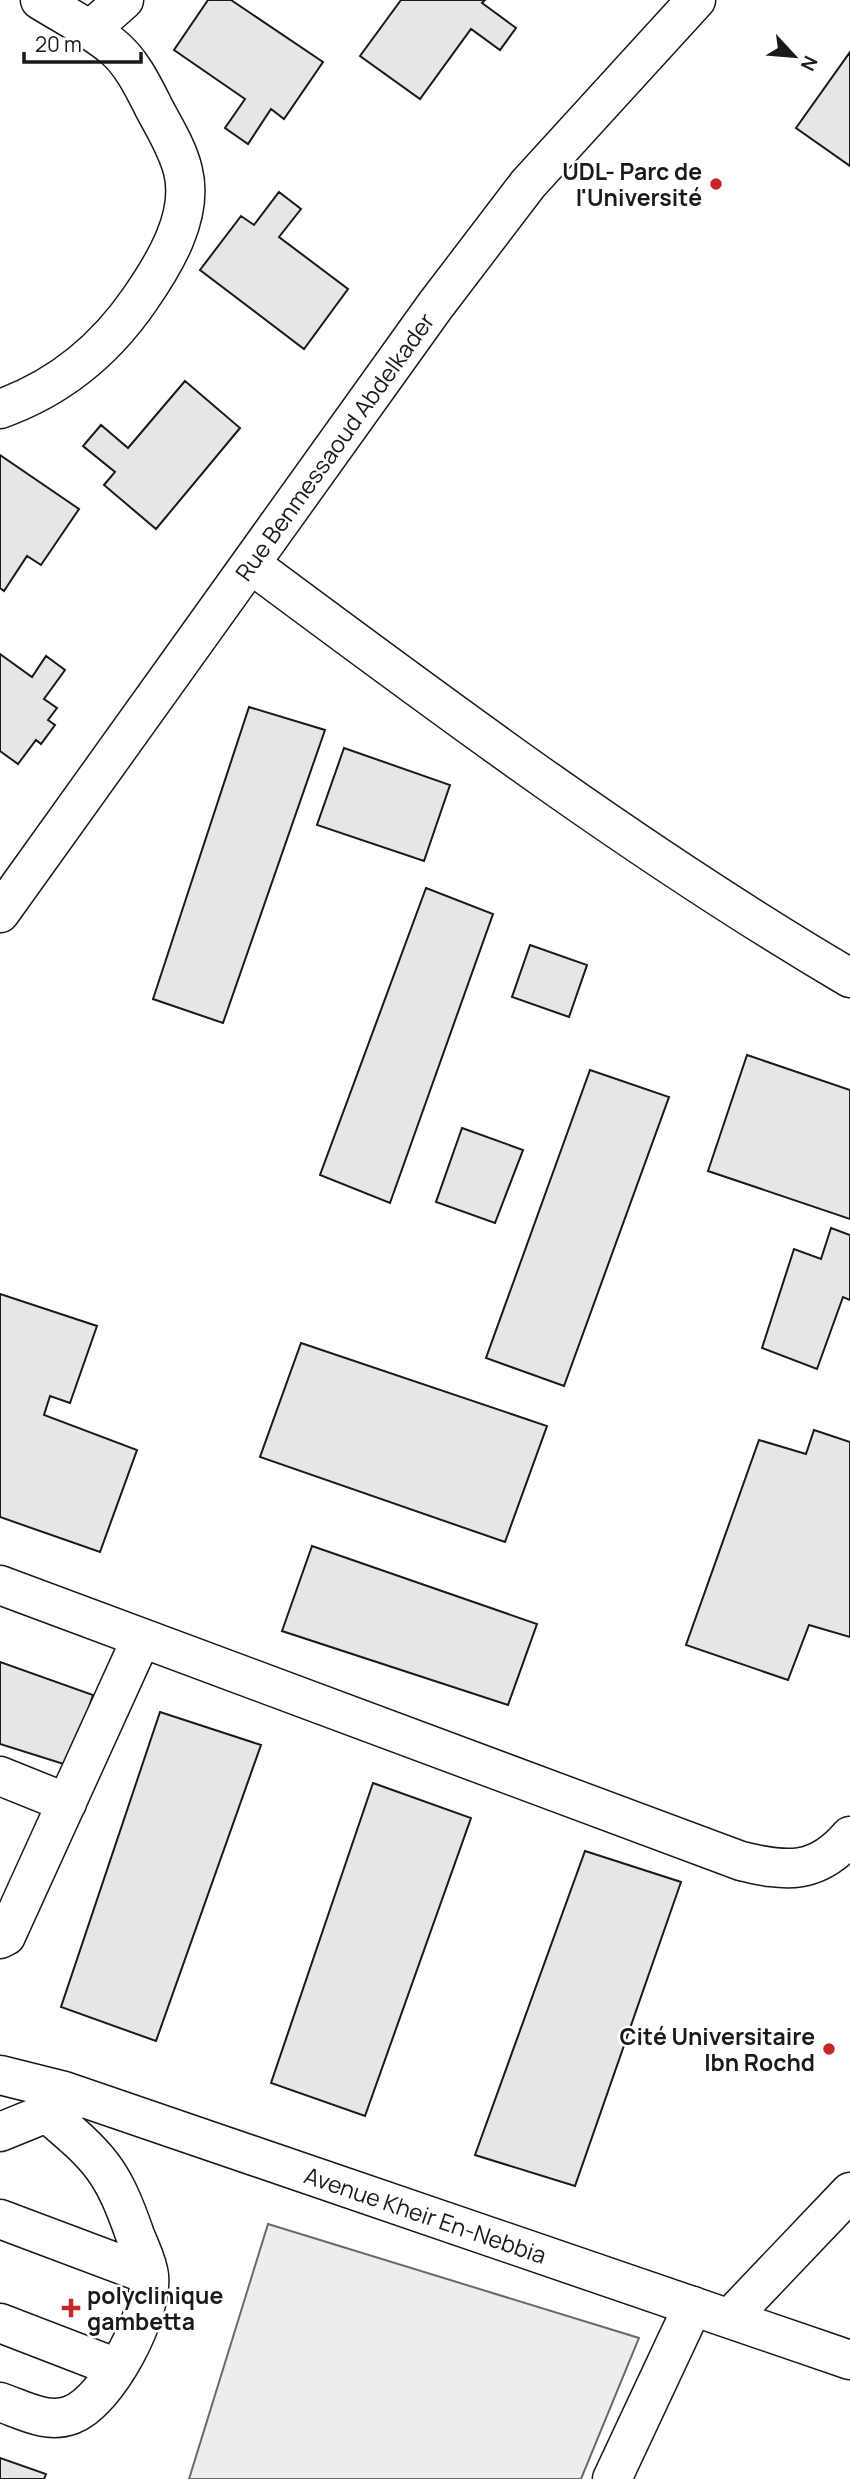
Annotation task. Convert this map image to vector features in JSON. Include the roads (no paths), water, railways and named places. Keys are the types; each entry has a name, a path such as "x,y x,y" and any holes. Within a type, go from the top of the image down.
{"main road":[{"path":"0,409 55,382 91,357 109,340 151,283 183,214 186,200 183,169 128,62 90,30 40,0"},
{"path":"90,30 124,0"},
{"name":"Rue Benmessaoud Abdelkader","path":"0,913 252,565 435,306 528,184 696,0"},
{"path":"252,565 511,758 752,921 850,978"},
{"path":"0,1586 741,1861 792,1870 821,1862 850,1836"},
{"path":"0,1939 6,1936 141,1639"},
{"path":"0,1776 66,1802"},
{"name":"Avenue Kheir En-Nebbia","path":"0,2075 84,2098 850,2360"},
{"path":"0,2132 84,2098"},
{"path":"0,2402 45,2419 71,2415 89,2404 117,2368 141,2320 149,2275 120,2192 110,2173 93,2151 47,2113"},
{"path":"730,2318 850,2192"},
{"path":"0,2219 149,2275"},
{"path":"611,2479 693,2306"},
{"path":"0,2323 117,2368"}],"place":[{"name":"UDL- Parc de l'Université","path":"716,184"},
{"name":"Cité Universitaire Ibn Rochd","path":"829,2049"},
{"name":"polyclinique gambetta","path":"71,2308"}]}
